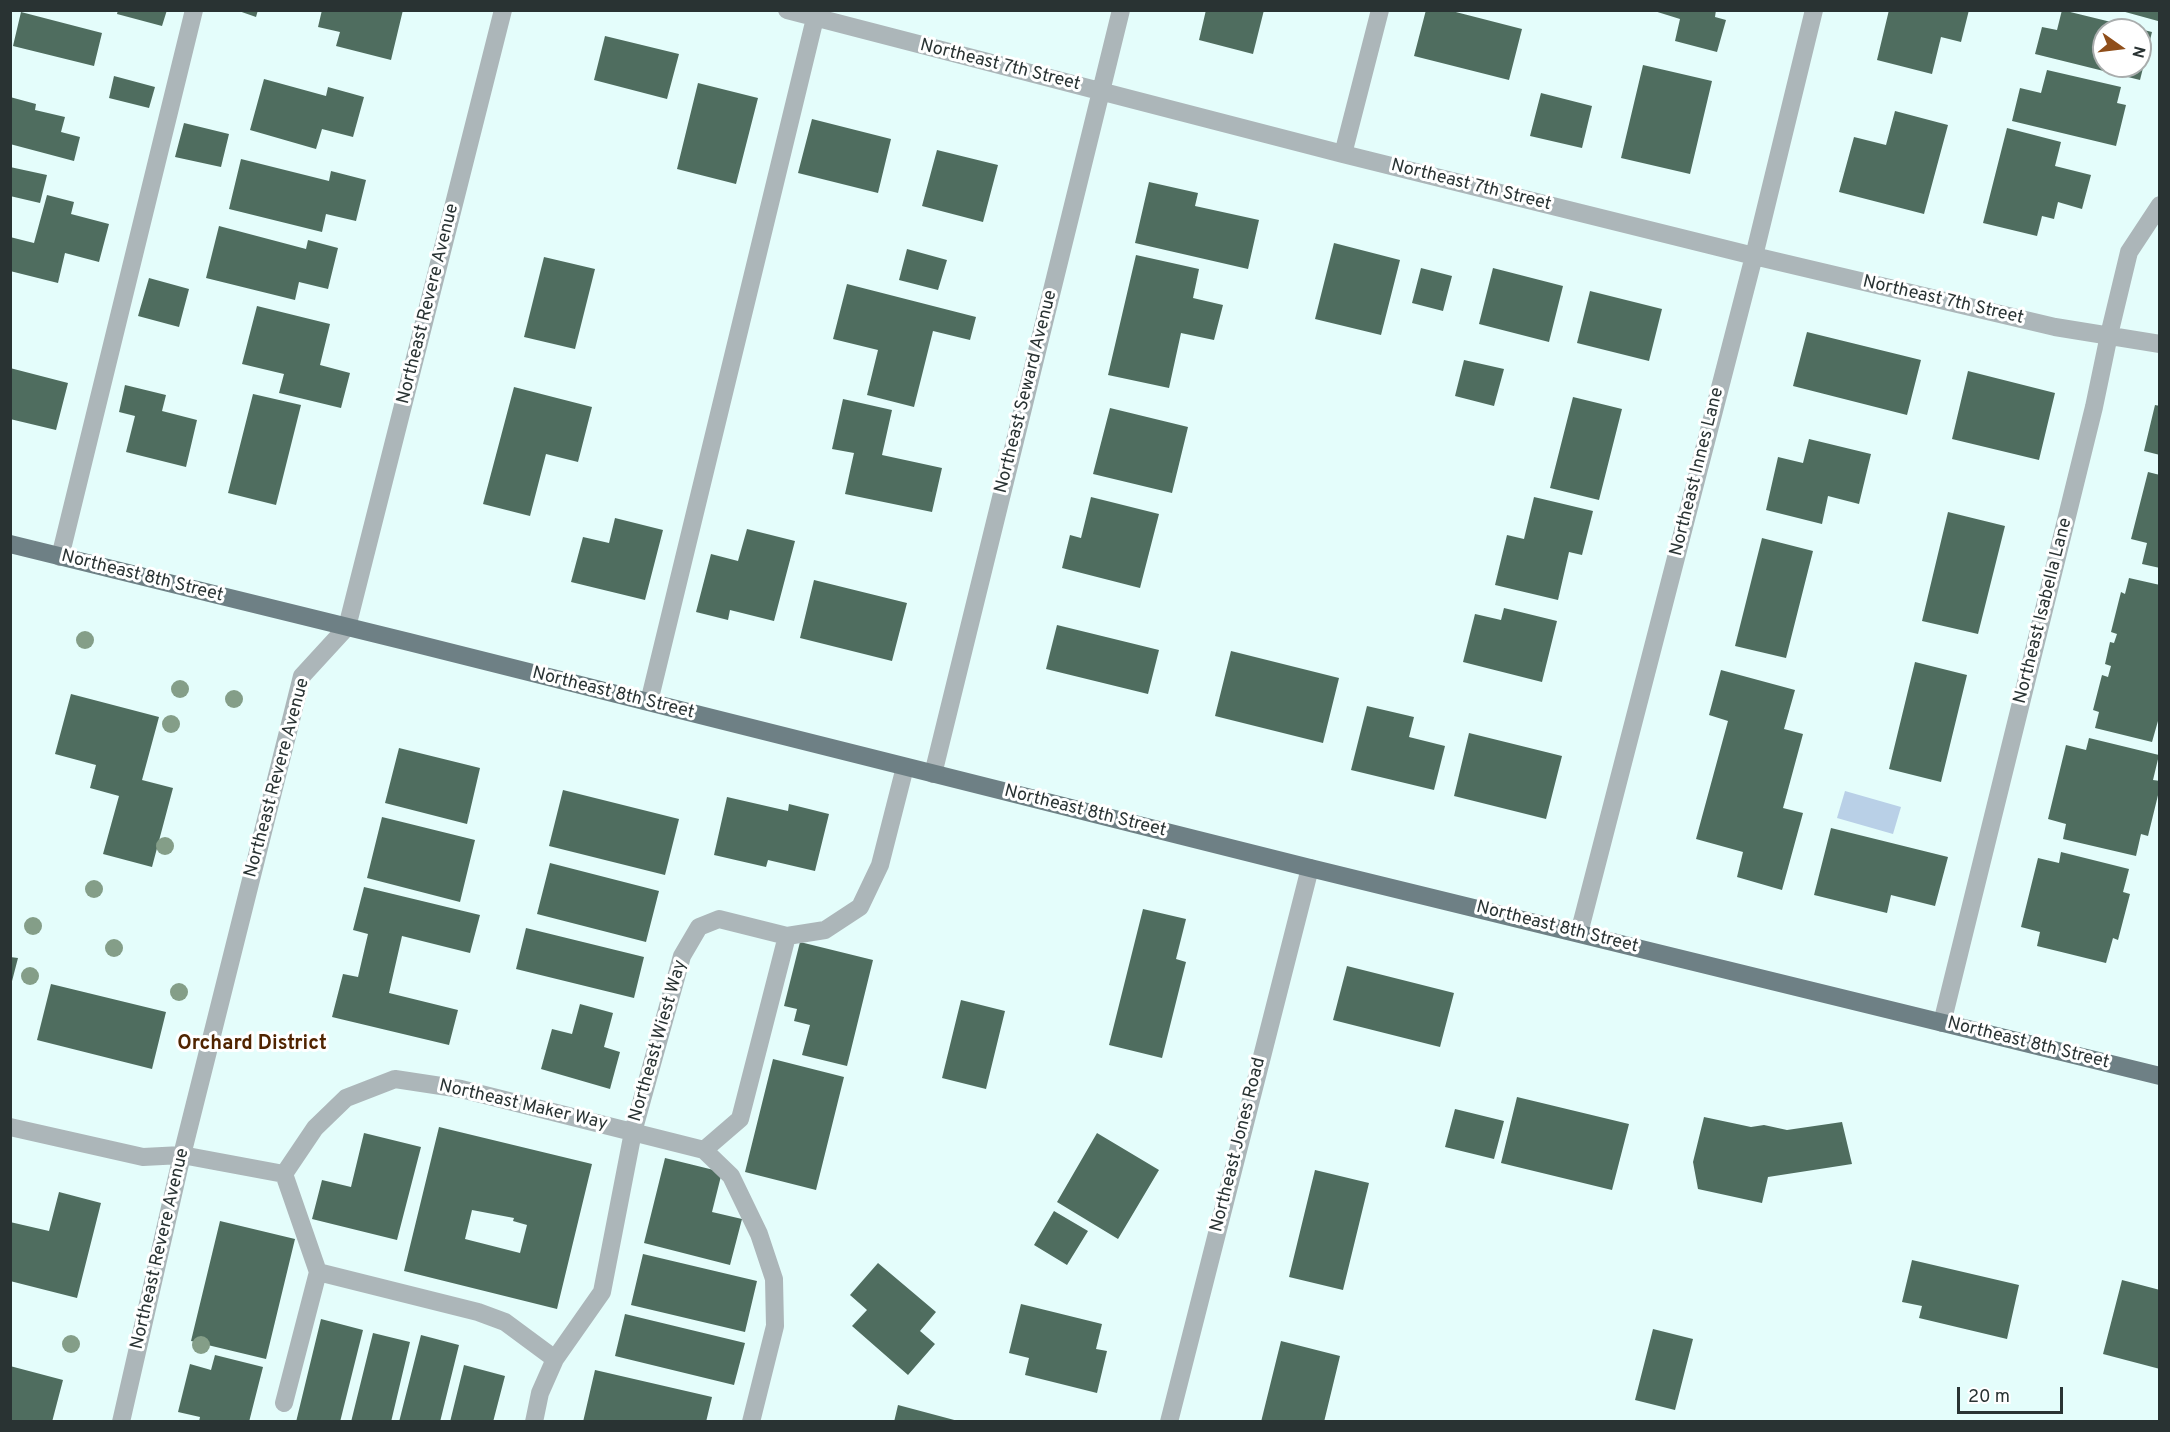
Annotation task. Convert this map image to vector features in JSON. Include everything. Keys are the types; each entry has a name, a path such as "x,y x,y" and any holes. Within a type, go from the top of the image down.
{"main road":[{"name":"Northeast 8th Street","path":"10,544 1310,868 2160,1076"}],"street":[{"path":"60,557 194,10"},
{"name":"Northeast Revere Avenue","path":"121,1422 182,1155 302,676 347,627 503,10"},
{"name":"Northeast 7th Street","path":"787,10 816,14 1101,92 1754,256 2055,327 2160,344"},
{"name":"Northeast Seward Avenue","path":"933,774 1121,10"},
{"path":"1343,154 1380,10"},
{"name":"Northeast Innes Lane","path":"1579,933 1754,256 1814,10"},
{"path":"650,702 816,14"},
{"name":"Northeast Isabella Lane","path":"1942,1023 2094,407 2129,252 2160,205"},
{"name":"Northeast Wiest Way","path":"534,1422 540,1393 555,1359 602,1292 633,1132 682,956 699,927 719,919 787,936 825,930 860,907 880,866 905,767"},
{"name":"Northeast Jones Road","path":"1169,1422 1310,868"},
{"path":"751,1422 775,1326 774,1279 759,1234 731,1176 704,1150 740,1119 787,936"},
{"name":"Northeast Maker Way","path":"284,1174 315,1128 346,1098 395,1079 461,1089 704,1150"},
{"path":"10,1127 143,1156 182,1155 284,1174 318,1272 284,1403"},
{"path":"318,1272 496,1318 505,1322 555,1359"}],"water":[{"path":"1845,791 1901,807 1893,834 1837,818"}],"building":[{"path":"118,10 167,10 162,26 117,14"},
{"path":"236,10 258,10 256,17"},
{"path":"322,10 403,10 391,60 336,46 340,32 318,27"},
{"path":"1206,10 1264,10 1253,54 1199,40"},
{"path":"1426,10 1448,10 1522,29 1509,80 1414,56"},
{"path":"1651,10 1716,10 1715,17 1726,20 1717,52 1675,41 1680,19"},
{"path":"1889,10 1969,10 1961,42 1941,37 1932,74 1877,60"},
{"path":"2062,10 2095,18 2092,18 2092,68 2035,54 2042,27 2057,30"},
{"path":"2118,10 2160,10 2158,21"},
{"path":"21,12 102,33 94,66 13,46"},
{"path":"605,36 679,54 667,99 594,80"},
{"path":"1643,65 1712,81 1690,174 1621,158"},
{"path":"2047,70 2121,87 2117,103 2126,105 2116,146 2012,121 2020,88 2041,93"},
{"path":"114,76 155,87 149,108 109,98"},
{"path":"264,79 326,96 328,87 364,97 353,137 322,129 316,149 250,130"},
{"path":"698,83 758,98 736,184 677,169"},
{"path":"1541,93 1592,106 1582,148 1530,136"},
{"path":"10,97 36,104 35,110 65,117 61,132 80,137 74,161 10,144"},
{"path":"1895,111 1948,125 1924,214 1839,192 1854,137 1886,145"},
{"path":"812,119 891,139 878,193 798,173"},
{"path":"184,123 229,134 221,167 175,157"},
{"path":"2007,128 2061,142 2055,166 2091,175 2082,209 2058,202 2054,219 2042,216 2037,236 1983,223"},
{"path":"937,150 998,165 983,222 922,206"},
{"path":"241,159 329,181 331,171 366,180 356,221 326,214 322,232 229,209"},
{"path":"10,167 47,175 40,203 10,196"},
{"path":"1149,182 1198,193 1195,206 1259,220 1248,269 1135,243"},
{"path":"47,195 74,202 71,214 109,224 99,262 65,253 58,283 10,271 10,237 34,243"},
{"path":"219,226 306,249 308,240 338,248 328,289 299,282 295,300 206,278"},
{"path":"1334,243 1400,260 1381,335 1315,319"},
{"path":"907,249 947,260 938,290 899,280"},
{"path":"1136,255 1199,269 1193,298 1223,305 1214,340 1181,333 1169,388 1108,375"},
{"path":"544,257 595,269 575,349 524,337"},
{"path":"1421,268 1452,276 1443,311 1412,303"},
{"path":"1493,268 1563,286 1549,342 1479,324"},
{"path":"149,278 189,289 179,327 138,316"},
{"path":"847,284 976,317 970,340 933,331 914,407 867,395 878,350 833,339"},
{"path":"1590,291 1662,309 1649,361 1577,343"},
{"path":"257,306 330,324 320,365 350,373 341,408 279,393 284,374 242,364"},
{"path":"1807,332 1921,360 1907,415 1793,386"},
{"path":"1464,360 1504,369 1494,406 1455,396"},
{"path":"10,368 68,383 56,430 10,419"},
{"path":"1968,371 2055,393 2039,460 1952,439"},
{"path":"125,385 166,395 162,411 197,420 186,467 126,452 135,416 119,412"},
{"path":"514,387 592,407 578,462 546,454 530,516 483,504"},
{"path":"253,394 301,405 276,505 228,493"},
{"path":"1573,397 1622,409 1599,500 1550,488"},
{"path":"843,399 892,410 882,455 942,468 932,512 845,494 854,453 832,449"},
{"path":"2155,405 2160,406 2160,455 2144,451"},
{"path":"1110,408 1188,427 1172,493 1093,474"},
{"path":"1809,439 1871,454 1859,504 1828,496 1822,524 1766,510 1778,457 1803,463"},
{"path":"2148,472 2160,475 2160,568 2142,564 2147,543 2131,539"},
{"path":"1091,497 1159,514 1140,588 1062,568 1070,535 1081,538"},
{"path":"1534,497 1593,511 1582,555 1569,552 1558,600 1495,585 1507,535 1524,539"},
{"path":"1948,512 2005,526 1978,634 1922,621"},
{"path":"615,518 663,530 645,600 571,582 583,537 609,543"},
{"path":"747,529 795,541 774,621 730,610 728,620 696,612 711,554 738,561"},
{"path":"1762,538 1813,551 1786,658 1735,646"},
{"path":"2129,578 2160,585 2160,714 2152,742 2095,728 2099,712 2093,710 2102,675 2108,677 2111,666 2105,664 2110,642 2114,643 2117,634 2111,632 2121,592 2125,594"},
{"path":"814,580 907,603 892,661 800,638"},
{"path":"1504,608 1557,621 1542,682 1463,662 1475,614 1501,620"},
{"path":"1057,625 1159,650 1148,694 1046,669"},
{"path":"1231,651 1339,678 1323,743 1215,716"},
{"path":"1915,662 1967,675 1941,782 1889,769"},
{"path":"1721,670 1795,690 1784,729 1803,734 1783,808 1803,813 1782,890 1737,877 1743,852 1696,839 1728,721 1709,715"},
{"path":"71,694 159,717 142,780 173,788 152,867 103,854 119,796 90,788 96,765 55,754"},
{"path":"1367,706 1414,717 1409,737 1445,746 1434,790 1351,770"},
{"path":"1469,733 1562,756 1546,819 1454,796"},
{"path":"2089,738 2159,755 2153,780 2160,781 2160,787 2148,836 2141,834 2136,856 2063,839 2066,824 2048,819 2066,745 2086,750"},
{"path":"399,748 480,768 467,824 385,803"},
{"path":"563,790 679,819 665,875 549,846"},
{"path":"727,797 788,811 789,804 829,814 815,871 768,860 766,867 714,855"},
{"path":"382,817 475,840 460,902 367,878"},
{"path":"1831,828 1948,857 1935,906 1891,895 1887,913 1814,895"},
{"path":"2061,852 2129,869 2123,892 2130,894 2118,940 2113,938 2106,963 2037,946 2040,932 2021,927 2038,858 2059,863"},
{"path":"550,863 659,891 646,942 537,914"},
{"path":"364,887 480,915 470,953 402,936 389,993 458,1010 449,1045 332,1017 343,974 358,977 368,934 353,930"},
{"path":"1143,909 1186,919 1176,959 1186,962 1162,1058 1109,1045"},
{"path":"526,928 644,957 634,998 516,969"},
{"path":"800,942 873,960 847,1066 802,1055 810,1025 794,1021 797,1009 784,1006"},
{"path":"10,957 18,958 11,985 10,985"},
{"path":"1347,966 1454,993 1440,1047 1333,1020"},
{"path":"51,984 166,1012 152,1069 37,1040"},
{"path":"961,1000 1005,1011 986,1089 942,1078"},
{"path":"580,1004 613,1013 604,1047 620,1052 610,1089 541,1069 552,1029 572,1034"},
{"path":"773,1059 844,1077 816,1190 745,1172"},
{"path":"1517,1097 1629,1124 1612,1190 1501,1163"},
{"path":"1455,1109 1504,1121 1494,1159 1445,1147"},
{"path":"1704,1117 1751,1127 1764,1125 1787,1130 1842,1122 1852,1164 1768,1177 1762,1203 1698,1189 1693,1162"},
{"path":"439,1127 592,1164 557,1309 404,1271","holes":["472,1210 514,1218 513,1221 527,1225 520,1253 465,1239"]},
{"path":"364,1133 421,1147 397,1240 312,1219 322,1180 351,1187"},
{"path":"1097,1133 1159,1170 1118,1239 1057,1202"},
{"path":"665,1158 722,1172 712,1212 742,1219 730,1265 644,1243"},
{"path":"1315,1170 1369,1183 1343,1290 1289,1277"},
{"path":"59,1192 101,1203 77,1298 10,1281 10,1222 49,1231"},
{"path":"1054,1211 1088,1231 1067,1265 1034,1245"},
{"path":"220,1221 295,1239 266,1359 191,1341"},
{"path":"643,1254 757,1281 745,1332 631,1305"},
{"path":"1912,1260 2019,1285 2007,1339 1919,1318 1922,1306 1902,1302"},
{"path":"878,1263 936,1312 920,1331 935,1344 908,1375 852,1326 867,1310 850,1295"},
{"path":"2122,1280 2160,1290 2160,1369 2103,1354"},
{"path":"1021,1304 1102,1324 1096,1349 1107,1351 1097,1393 1025,1375 1029,1358 1009,1353"},
{"path":"625,1314 745,1343 734,1385 615,1356"},
{"path":"321,1319 363,1330 340,1422 296,1422"},
{"path":"1653,1329 1693,1339 1675,1410 1635,1400"},
{"path":"373,1333 410,1342 391,1422 351,1422"},
{"path":"421,1335 459,1345 440,1422 399,1422"},
{"path":"1281,1341 1340,1356 1324,1422 1261,1422"},
{"path":"215,1355 263,1367 249,1422 199,1422 200,1417 178,1412 190,1364 211,1370"},
{"path":"464,1365 505,1376 493,1422 450,1422"},
{"path":"10,1366 63,1380 52,1422 10,1422"},
{"path":"595,1370 712,1397 706,1422 583,1422"},
{"path":"898,1405 958,1421 958,1422 894,1422"}],"district":[{"name":"Orchard District","path":"252,1045"}]}
